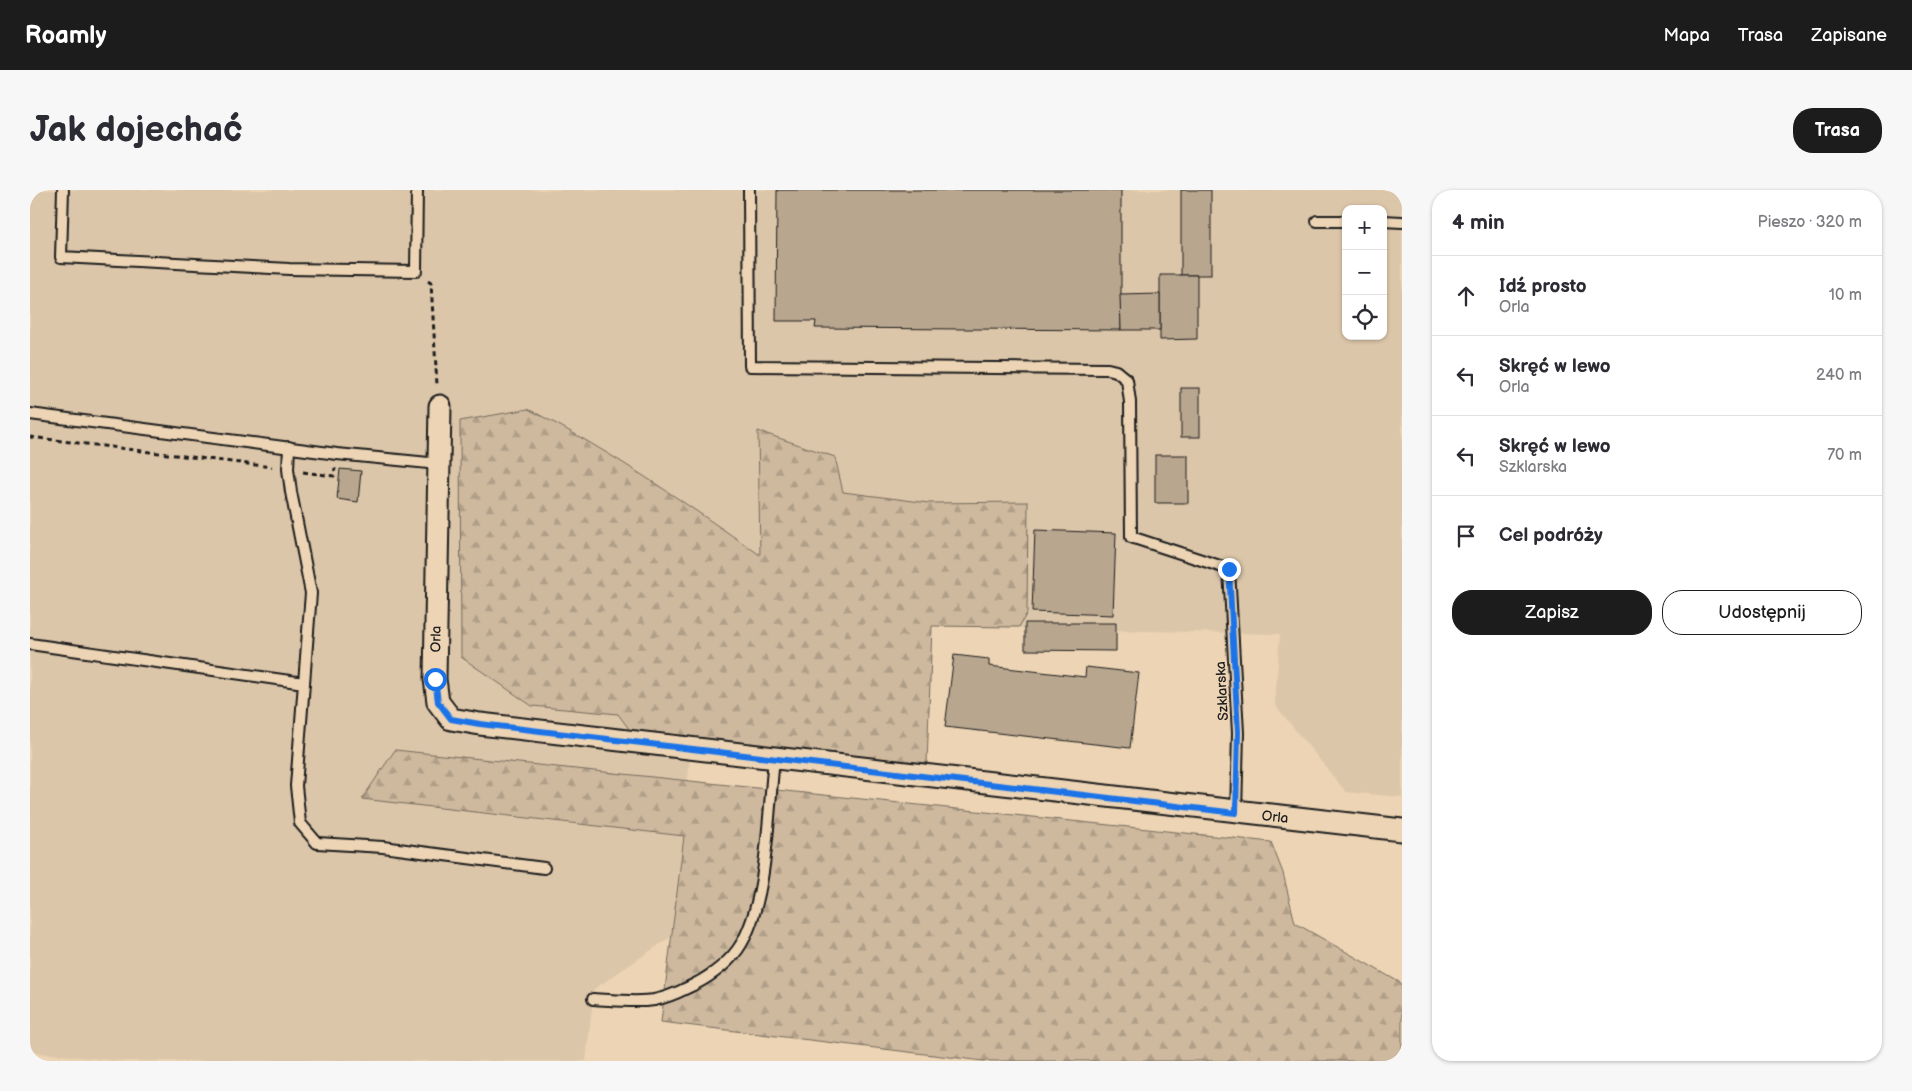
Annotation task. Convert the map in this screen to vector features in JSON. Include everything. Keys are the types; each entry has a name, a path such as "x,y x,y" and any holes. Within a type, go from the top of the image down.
{"street":[{"name":"Orla","path":"440,406 435,679 438,702 451,719 1236,813 1402,830"}],"lane":[{"path":"62,190 61,257 289,269 416,271 417,190"},
{"name":"Szklarska","path":"748,190 750,366 1116,371 1126,380 1129,392 1131,537 1229,569 1238,732 1236,813"},
{"path":"1317,221 1342,221"},
{"path":"1387,222 1402,222"},
{"path":"30,414 337,454 439,464"},
{"path":"289,447 288,470 311,593 296,786 300,823 316,842 383,846 544,868"},
{"path":"30,644 304,683"},
{"path":"593,999 637,1002 657,999 698,983 722,966 738,950 748,931 760,887 774,759"}],"path":[{"path":"416,271 432,283 440,406"},
{"path":"30,437 334,476 337,454"}],"shaded area":[{"path":"30,190 1402,190 1402,797 1346,792 1275,705 1280,634 933,626 693,709 684,835 672,936 594,989 586,1061 120,1061 30,1052"}],"green space":[{"path":"528,409 618,460 760,555 758,431 835,457 843,492 929,503 1028,502 1027,613 1019,627 932,626 927,763 632,733 618,714 532,706 461,657 460,421"},
{"path":"395,750 1271,842 1283,873 1295,923 1399,982 1402,986 1402,1061 983,1061 661,1022 684,836 362,799"}],"building":[{"path":"777,190 1121,190 1121,330 815,328 816,321 776,321"},
{"path":"1181,190 1211,190 1211,275 1181,275"},
{"path":"1160,275 1197,275 1197,339 1160,340"},
{"path":"1160,294 1160,330 1121,330 1120,295"},
{"path":"1181,388 1200,388 1200,437 1181,437"},
{"path":"1155,455 1188,455 1188,503 1155,503"},
{"path":"340,469 361,471 358,502 337,499"},
{"path":"1035,530 1116,533 1113,615 1032,612"},
{"path":"1025,623 1116,623 1116,651 1025,650"},
{"path":"954,655 989,659 989,666 1085,677 1086,667 1139,673 1130,748 945,727"}],"route":[{"path":"435,679 438,702 451,719 480,724 1236,813 1238,732 1229,569"}]}
